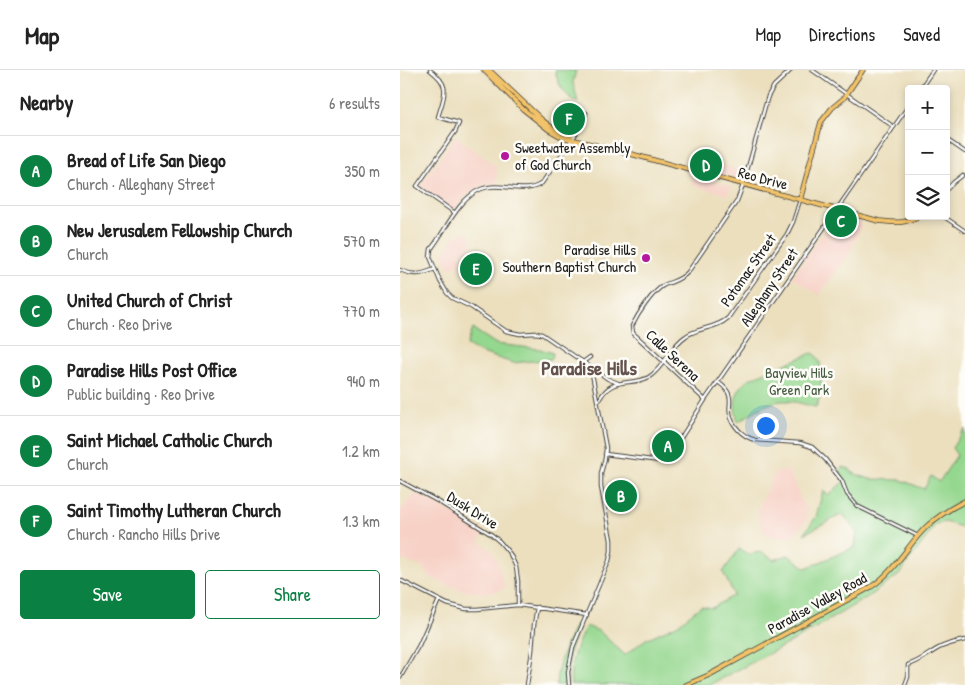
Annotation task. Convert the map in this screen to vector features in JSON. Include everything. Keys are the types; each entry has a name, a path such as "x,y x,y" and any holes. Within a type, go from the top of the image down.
{"main road":[{"name":"Reo Drive","path":"484,70 523,108 562,138 572,139 879,221 895,223 911,220"},
{"name":"Reo Drive","path":"489,70 542,120 554,129 571,136 572,139"},
{"name":"Potomac Street","path":"800,200 823,118 846,94 863,70"},
{"name":"Paradise Valley Road","path":"686,685 709,675 879,582 936,518 965,501"}],"street":[{"path":"743,185 768,96 774,86 791,70"},
{"path":"812,70 894,127"},
{"path":"923,85 933,70"},
{"path":"431,71 441,79 445,88 438,117 458,123 455,132 417,186 456,213"},
{"path":"586,113 582,125 539,185 529,188 491,188 480,190 465,200 430,250 430,256 445,291 455,300 471,307 506,331 520,334 542,334 608,379 618,383"},
{"name":"Alleghany Street","path":"605,454 660,461 668,458 705,400 905,113"},
{"path":"950,142 965,152"},
{"path":"950,186 963,175"},
{"name":"Calle Serena","path":"705,400 633,333 632,325 656,292 664,285 681,278 688,272 737,201 743,185"},
{"name":"Potomac Street","path":"618,383 647,378 656,371 674,347 686,336 696,331 719,325 729,316 787,234 794,222 800,200"},
{"path":"949,220 965,231"},
{"path":"400,270 419,275 435,269"},
{"path":"580,369 583,362 590,357"},
{"path":"569,685 568,672 573,647 608,566 611,551 611,540 601,486 601,473 606,448 591,368"},
{"path":"593,377 598,372"},
{"path":"718,382 728,391 731,418 742,434 755,440 800,443 812,447 825,459 842,481 847,494 857,506 918,536"},
{"path":"598,402 608,389 618,383"},
{"name":"Dusk Drive","path":"400,481 492,534 503,544 516,567 518,605"},
{"path":"400,580 439,600 460,608 474,609 518,605 587,616"},
{"path":"400,678 422,640 439,600"},
{"path":"527,685 537,607"},
{"path":"905,685 908,677 908,665 917,662 942,647 965,640"}],"shaded area":[{"path":"455,136 497,167 497,184 486,185 470,193 455,209 452,209 420,186"},
{"path":"694,158 745,172 744,180 692,166"},
{"path":"694,176 731,186 728,195 692,185"},
{"path":"837,213 861,221 861,228 849,254 819,295 792,277"},
{"path":"468,232 472,246 459,253 463,261 450,268 443,256 444,253 454,237"},
{"path":"789,471 802,502 807,508 806,521 796,533 786,537 776,537 765,533 758,516 758,508 775,472"},
{"path":"417,493 485,532 479,541 492,551 498,562 505,589 488,593 469,592 430,577 423,567 400,559 400,510"}],"green space":[{"path":"555,70 576,70 573,83 578,102 569,97 562,89"},
{"path":"473,329 496,344 540,349 553,353 552,359 513,363 482,353 467,345"},
{"name":"Bayview Hills Green Park","path":"812,353 815,354 820,362 822,392 816,407 779,401 760,408 738,422 735,403 744,383 749,379"},
{"path":"965,428 965,528 945,522 936,524 899,575 866,598 795,640 709,685 571,685 571,669 574,654 586,626 599,631 625,655 646,639 677,625 701,606 712,608 734,595 723,572 739,549 748,554 762,552 774,560 788,555 806,568 855,547 857,533 843,514 804,534 816,517 823,491 829,495 844,481 839,475 842,467 870,479 901,480 924,489 931,476 939,482 957,455 952,448"},
{"path":"575,625 579,626 570,649 567,685 556,685 560,662"}],"place":[{"name":"Saint Timothy Lutheran Church","path":"569,119"},
{"name":"Sweetwater Assembly of God Church","path":"505,156"},
{"name":"Paradise Hills Post Office","path":"706,165"},
{"name":"United Church of Christ","path":"841,221"},
{"name":"Paradise Hills Southern Baptist Church","path":"646,258"},
{"name":"Saint Michael Catholic Church","path":"476,269"},
{"name":"Bread of Life San Diego","path":"668,446"},
{"name":"New Jerusalem Fellowship Church","path":"621,496"}],"district":[{"name":"Paradise Hills","path":"589,367"}]}
